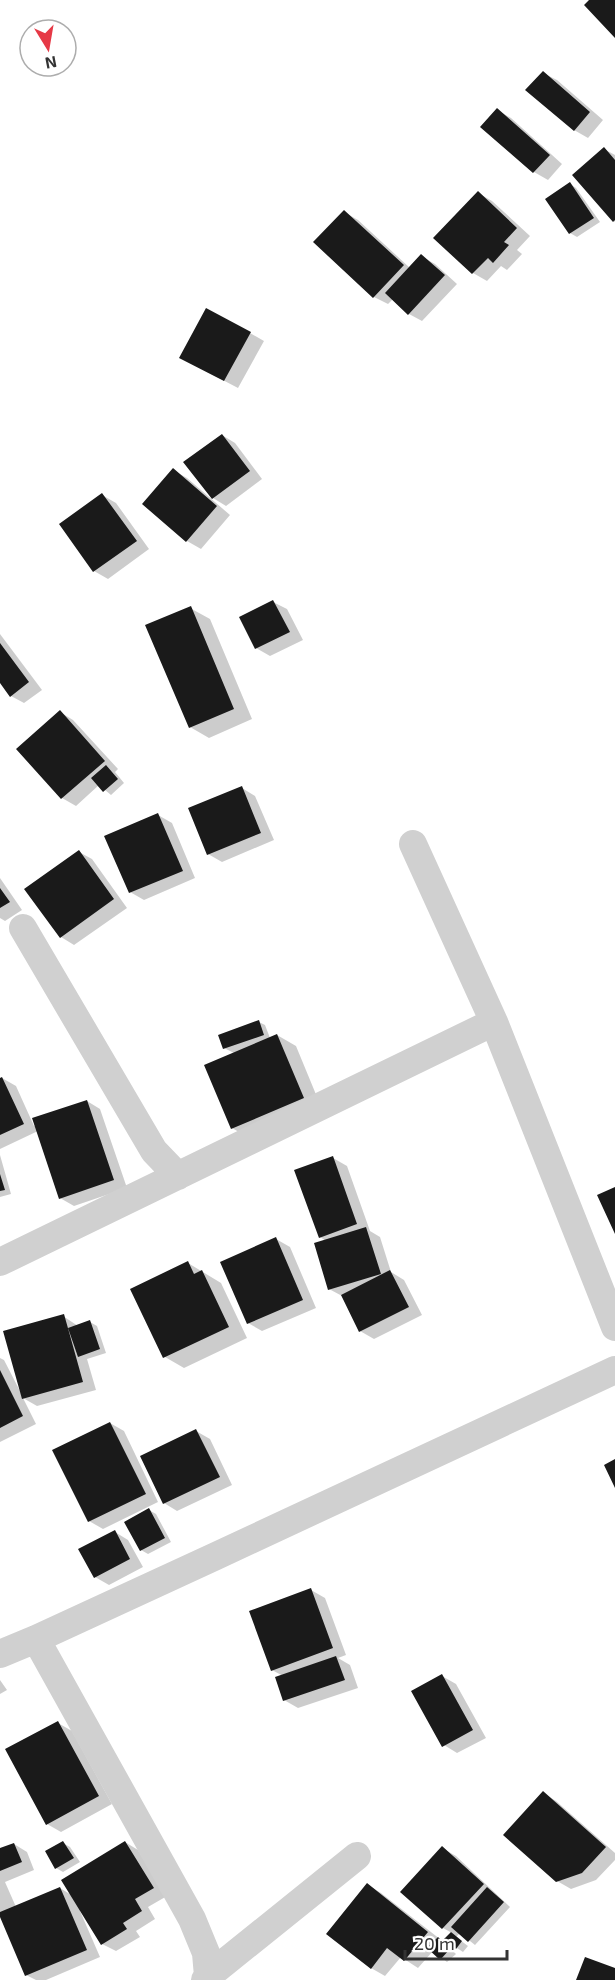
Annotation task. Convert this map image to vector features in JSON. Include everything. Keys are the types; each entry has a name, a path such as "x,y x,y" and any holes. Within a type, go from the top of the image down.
{"street":[{"path":"413,844 494,1022 615,1327"},
{"path":"23,928 154,1151 178,1176"},
{"path":"0,1262 494,1022"},
{"path":"0,1654 615,1370"},
{"path":"36,1639 192,1919 206,1953 207,1978"},
{"path":"207,1978 357,1856"}],"building":[{"path":"589,0 615,0 615,38 584,5"},
{"path":"543,71 590,112 574,131 525,90"},
{"path":"497,108 550,155 533,173 480,127"},
{"path":"604,147 615,160 615,220 613,222 572,175"},
{"path":"570,182 594,218 569,234 545,199"},
{"path":"478,191 517,228 504,242 509,245 493,263 488,258 472,274 433,238"},
{"path":"344,210 404,265 373,298 313,242"},
{"path":"421,254 445,275 408,315 385,293"},
{"path":"206,308 251,332 224,381 179,358"},
{"path":"222,434 250,471 212,499 183,462"},
{"path":"173,468 217,506 186,542 142,504"},
{"path":"102,493 137,541 93,572 59,524"},
{"path":"273,600 290,632 255,649 239,617"},
{"path":"191,606 234,709 189,728 145,625"},
{"path":"0,643 29,682 10,697 0,683"},
{"path":"60,710 105,761 61,799 16,749"},
{"path":"106,765 118,779 103,792 91,778"},
{"path":"242,786 261,833 207,855 188,808"},
{"path":"158,813 183,871 129,893 104,836"},
{"path":"79,850 114,899 60,938 24,889"},
{"path":"0,888 10,902 0,908"},
{"path":"259,1020 264,1035 223,1049 218,1035"},
{"path":"277,1034 304,1098 231,1129 204,1065"},
{"path":"2,1077 24,1124 0,1135 0,1078"},
{"path":"87,1100 114,1180 59,1199 32,1118"},
{"path":"333,1156 357,1224 319,1238 294,1170"},
{"path":"0,1174 5,1190 0,1191"},
{"path":"615,1187 615,1234 597,1195"},
{"path":"366,1227 381,1274 328,1290 314,1243"},
{"path":"276,1237 303,1300 247,1324 220,1262"},
{"path":"188,1261 194,1274 202,1270 229,1327 163,1358 130,1289"},
{"path":"390,1270 409,1307 359,1332 341,1295"},
{"path":"64,1314 83,1382 22,1399 3,1331"},
{"path":"90,1320 100,1349 78,1357 68,1328"},
{"path":"0,1370 23,1416 0,1428"},
{"path":"110,1422 146,1494 88,1522 52,1450"},
{"path":"196,1429 220,1477 163,1504 140,1456"},
{"path":"615,1459 615,1488 604,1465"},
{"path":"149,1508 165,1538 140,1551 124,1522"},
{"path":"115,1530 130,1559 94,1578 78,1549"},
{"path":"311,1588 333,1648 271,1671 249,1611"},
{"path":"336,1656 345,1680 283,1701 275,1677"},
{"path":"442,1674 473,1730 442,1747 411,1691"},
{"path":"58,1721 99,1796 46,1825 5,1749"},
{"path":"543,1791 606,1847 582,1873 556,1882 503,1835"},
{"path":"63,1841 74,1858 55,1869 45,1851"},
{"path":"125,1841 154,1888 135,1899 142,1911 123,1923 127,1929 101,1945 61,1880"},
{"path":"14,1843 22,1862 0,1871 0,1848"},
{"path":"442,1846 484,1884 442,1929 400,1892"},
{"path":"367,1883 428,1932 404,1961 387,1948 371,1969 326,1934"},
{"path":"60,1887 87,1950 25,1976 0,1917 0,1912"},
{"path":"487,1887 504,1902 468,1942 451,1927"},
{"path":"451,1932 462,1941 456,1949 444,1939"},
{"path":"438,1937 450,1949 440,1960 427,1948"},
{"path":"585,1957 615,1968 615,1980 576,1980"}]}
